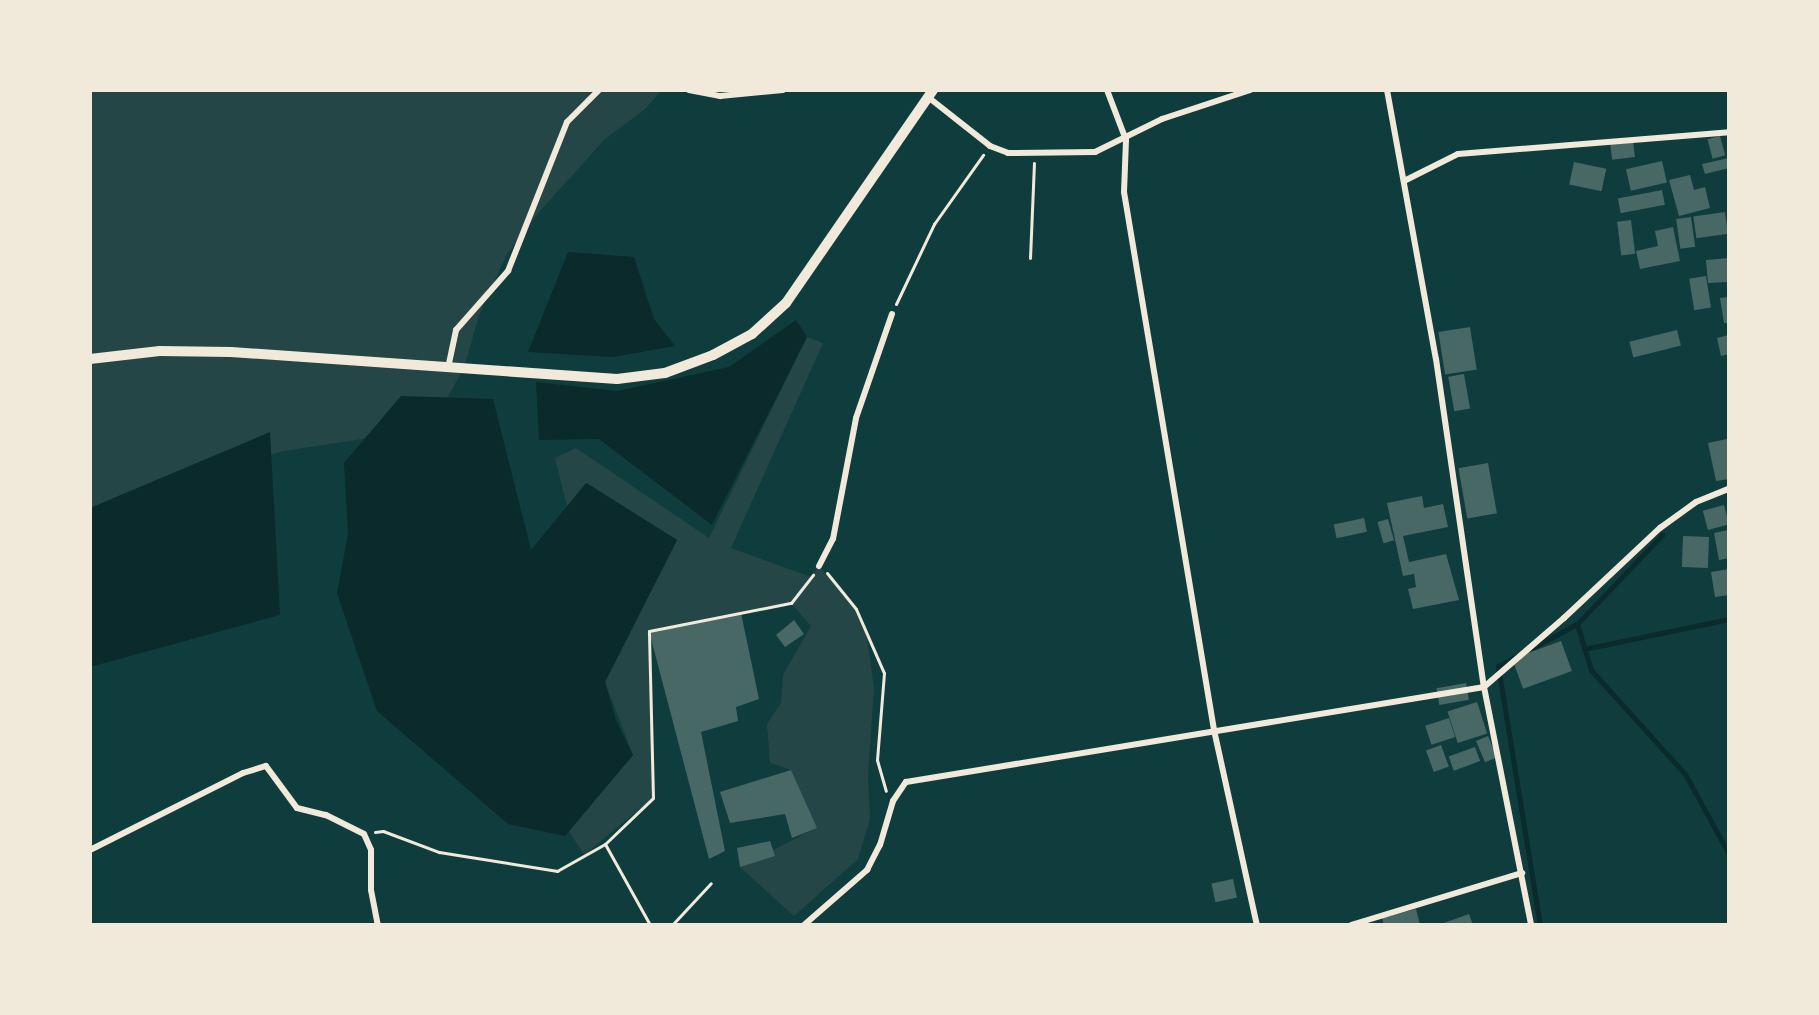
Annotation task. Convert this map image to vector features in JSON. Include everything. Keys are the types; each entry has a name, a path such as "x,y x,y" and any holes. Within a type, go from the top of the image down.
{"street":[{"path":"448,369 456,330 508,272 567,122 599,90"},
{"path":"689,90 720,96 783,90"},
{"path":"1107,90 1126,140 1124,192 1214,730 1257,925"},
{"path":"90,359 160,351 231,352 448,369 617,379 665,373 713,355 752,334 786,303 822,256 931,93 990,146 1008,153 1095,152 1126,140 1162,119 1250,90"},
{"path":"1387,90 1436,359 1484,687 1531,925"},
{"path":"1404,181 1458,154 1729,132"},
{"path":"819,566 833,539 856,418 892,314"},
{"path":"804,925 867,870 880,845 893,801 906,782 1484,687 1564,618 1660,528 1696,502 1729,489"},
{"path":"90,850 243,773 266,766 297,808 326,815 364,834 371,850 371,890 378,925"},
{"path":"1352,925 1522,873"}],"path":[{"path":"892,314 934,224 990,146"},
{"path":"1030,258 1029,227 1035,152"},
{"path":"364,834 383,831 439,852 557,871 605,844 653,798 650,631 790,603 819,566 856,609 884,674 877,760 883,787 893,801"},
{"path":"605,844 650,925"},
{"path":"672,925 711,883"}],"shaded area":[{"path":"90,90 662,90 645,109 604,140 540,211 507,254 479,315 464,368 447,398 369,438 284,451 201,473 90,517"},
{"path":"568,252 634,257 654,319 675,346 613,357 528,352"},
{"path":"796,320 807,337 712,525 599,439 539,440 536,382 617,391 729,367"},
{"path":"807,337 823,343 731,548 811,577 819,566 856,609 866,630 874,688 868,777 870,819 858,859 794,916 740,867 816,828 791,770 770,763 767,724 781,703 783,675 811,626 791,603 650,631 653,798 584,855 569,831 633,755 605,682 677,540 587,483 567,506 555,458 576,448 709,538"},
{"path":"401,396 493,399 531,550 586,483 677,540 605,682 616,720 633,755 565,836 508,824 377,711 337,593 348,534 344,463"},
{"path":"270,432 280,615 90,667 90,508"}],"building":[{"path":"1720,136 1725,155 1713,159 1707,139"},
{"path":"1633,141 1635,157 1612,160 1610,144"},
{"path":"1729,158 1729,168 1705,174 1702,164"},
{"path":"1662,161 1667,182 1631,191 1626,169"},
{"path":"1574,162 1606,169 1601,191 1569,184"},
{"path":"1690,175 1694,190 1705,187 1710,208 1679,216 1669,180"},
{"path":"1662,190 1665,205 1621,213 1618,199"},
{"path":"1725,212 1728,234 1696,238 1693,216"},
{"path":"1691,217 1695,247 1680,249 1676,219"},
{"path":"1631,220 1635,254 1621,255 1617,222"},
{"path":"1673,227 1680,261 1640,269 1636,251 1658,246 1655,231"},
{"path":"1729,258 1727,282 1708,283 1706,260"},
{"path":"1706,276 1711,308 1694,310 1689,279"},
{"path":"1729,297 1729,323 1724,323 1720,298"},
{"path":"1470,327 1477,369 1445,374 1438,332"},
{"path":"1677,330 1681,346 1633,357 1629,342"},
{"path":"1729,335 1729,354 1721,356 1717,338"},
{"path":"1464,374 1470,408 1454,411 1448,377"},
{"path":"1727,439 1729,479 1716,481 1708,443"},
{"path":"1488,463 1497,513 1467,518 1458,468"},
{"path":"1422,496 1424,508 1443,504 1448,527 1403,536 1409,562 1446,554 1459,600 1413,609 1408,589 1416,587 1414,574 1403,576 1387,503"},
{"path":"1724,505 1729,524 1708,530 1703,511"},
{"path":"1364,518 1367,532 1337,538 1334,524"},
{"path":"1388,519 1394,540 1383,543 1377,522"},
{"path":"1728,530 1729,558 1719,560 1714,533"},
{"path":"1683,536 1709,537 1708,568 1682,567"},
{"path":"1729,569 1729,595 1715,597 1711,572"},
{"path":"741,613 759,699 736,707 738,721 701,732 725,851 709,859 649,631"},
{"path":"794,620 804,634 785,647 776,635"},
{"path":"1561,641 1572,671 1523,689 1512,659"},
{"path":"1466,683 1469,700 1439,705 1436,688"},
{"path":"1477,702 1487,733 1458,743 1448,712"},
{"path":"1449,718 1455,737 1431,745 1425,726"},
{"path":"1488,736 1497,757 1485,762 1476,741"},
{"path":"1441,745 1449,767 1434,772 1426,750"},
{"path":"1475,747 1480,761 1454,771 1449,757"},
{"path":"791,770 817,828 792,838 785,814 730,823 720,792"},
{"path":"770,841 775,856 740,867 737,848"},
{"path":"1233,879 1237,898 1215,902 1211,884"},
{"path":"1416,909 1420,925 1384,925 1382,918"},
{"path":"1469,914 1473,925 1438,925"}],"waterway":[{"path":"1532,648 1577,624 1663,534"},
{"path":"1584,649 1729,619"},
{"path":"1577,624 1591,670 1685,774 1729,854"},
{"path":"1519,655 1498,666 1540,925"}]}
